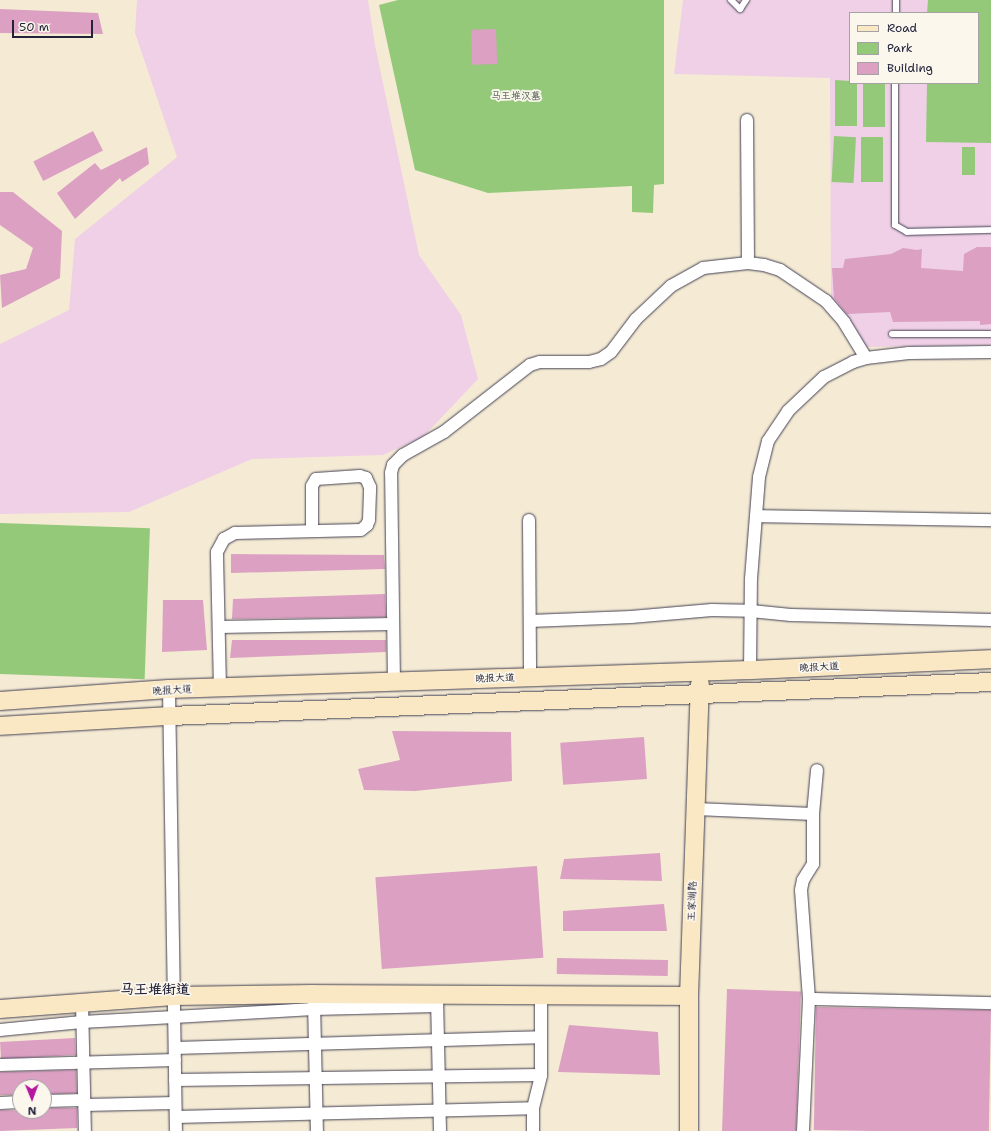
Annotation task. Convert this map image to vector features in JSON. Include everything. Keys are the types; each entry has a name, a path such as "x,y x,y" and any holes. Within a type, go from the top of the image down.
{"main road":[{"name":"晚报大道","path":"0,701 169,689 750,670 991,659"},
{"name":"王家湖路","path":"689,1131 689,996 700,671"},
{"path":"0,726 170,716 991,682"},
{"path":"0,1009 174,996 314,1002 437,1000 541,994 689,996"}],"street":[{"path":"747,120 748,263"},
{"path":"394,682 391,473 393,465 403,455 444,432 530,365 540,362 589,362 601,360 611,352 636,319 671,286 703,268 748,263 780,270 826,301 844,322 866,358"},
{"path":"750,670 751,611 759,477 768,441 788,411 824,377 853,362 866,358 909,353 991,352"},
{"path":"220,688 217,552 224,539 235,533 361,530 368,525 369,481 366,478 321,477 316,479 312,486 312,531"},
{"path":"756,516 991,520"},
{"path":"530,520 530,677"},
{"path":"530,621 631,617 712,610 751,611 791,616 991,620"},
{"path":"219,627 394,624"},
{"path":"169,689 176,1131"},
{"path":"803,1131 809,999 801,890 803,880 812,864 813,814 817,770"},
{"path":"696,809 813,814"},
{"path":"533,1131 533,1108 541,1075 541,994"},
{"path":"809,999 991,1003"},
{"path":"437,1000 440,1131"},
{"path":"0,1030 82,1022 174,1017 314,1002 317,1131"},
{"path":"82,1003 85,1131"},
{"path":"0,1065 84,1063 314,1043 541,1038"},
{"path":"175,1080 541,1075"},
{"path":"52,1101 175,1103"},
{"path":"0,1103 12,1102"},
{"path":"176,1117 440,1109 533,1108"}],"lane":[{"path":"731,0 740,9 746,0"},
{"path":"896,0 896,12"},
{"path":"895,84 895,226 907,232 991,230"},
{"path":"892,334 991,334"}],"shaded area":[{"path":"137,0 368,0 375,45 419,255 461,315 478,379 423,437 383,455 252,459 129,512 0,514 0,344 69,310 75,239 177,157 135,33"},
{"path":"683,0 991,0 991,345 867,347 834,315 831,298 830,78 674,74"}],"green space":[{"name":"马王堆汉墓","path":"398,0 664,0 664,184 654,185 653,213 632,212 632,186 488,193 415,170 379,5"},
{"path":"928,0 991,0 991,143 926,142 927,84 979,84 979,12 927,12"},
{"path":"835,80 849,81 849,84 857,84 857,126 835,126"},
{"path":"863,84 885,84 885,127 863,127"},
{"path":"834,136 856,137 854,183 832,182"},
{"path":"861,137 883,137 883,182 861,182"},
{"path":"962,147 975,147 975,175 962,175"},
{"path":"0,523 150,528 145,679 0,674"}],"building":[{"path":"0,9 98,13 103,34 0,33"},
{"path":"496,29 497,64 472,65 471,30"},
{"path":"93,131 103,151 43,181 33,161"},
{"path":"147,147 149,164 122,182 120,178 75,219 57,193 95,163 101,170"},
{"path":"0,192 13,192 62,231 60,278 2,308 0,275 26,269 33,248 0,225"},
{"path":"977,247 991,247 991,324 980,325 980,321 893,322 890,312 847,314 834,298 832,268 843,268 845,259 891,254 903,248 917,250 922,249 921,268 963,271 964,254"},
{"path":"231,554 384,555 385,569 231,573"},
{"path":"385,594 386,617 232,619 233,599"},
{"path":"163,600 203,600 207,650 162,652"},
{"path":"232,640 386,640 386,652 230,658"},
{"path":"392,731 511,732 512,781 415,791 364,790 358,769 400,760"},
{"path":"644,737 647,779 563,785 560,743"},
{"path":"660,853 662,881 560,879 564,859"},
{"path":"537,866 543,958 382,969 375,877"},
{"path":"664,904 667,931 563,931 563,911"},
{"path":"557,958 668,960 668,976 557,974"},
{"path":"727,989 801,992 796,1131 722,1131"},
{"path":"816,1007 991,1010 989,1131 814,1130"},
{"path":"569,1025 658,1032 660,1075 558,1072"},
{"path":"75,1038 76,1055 1,1059 0,1042"},
{"path":"76,1070 77,1093 52,1094 52,1079 12,1079 12,1095 0,1095 0,1072"},
{"path":"52,1108 77,1108 77,1128 0,1131 0,1110 12,1110 12,1119 52,1119"}],"district":[{"name":"马王堆街道","path":"155,989"}]}
